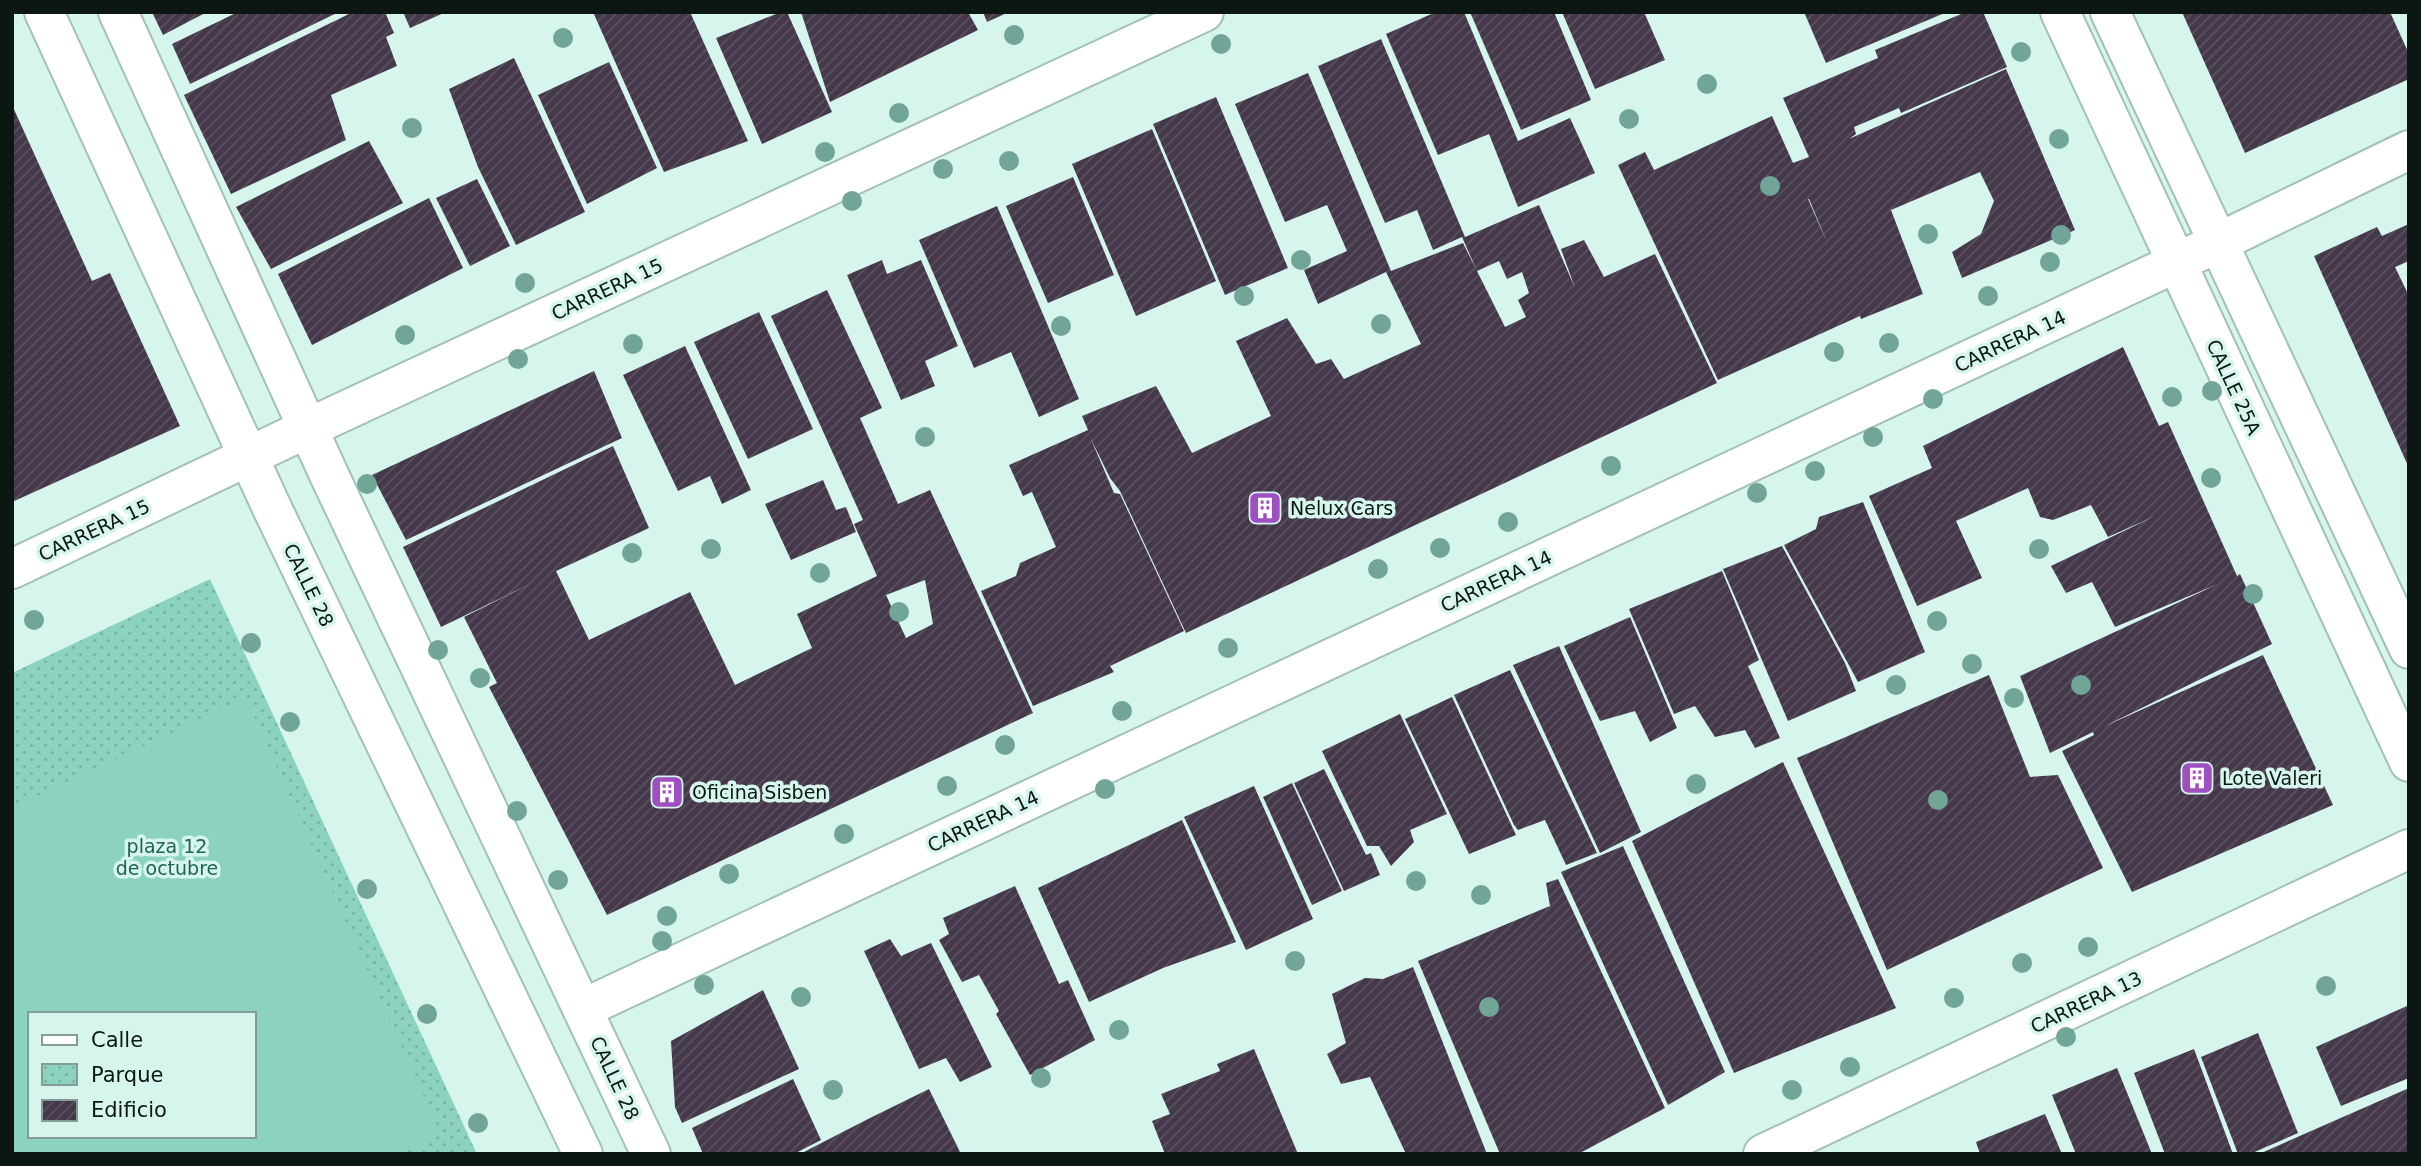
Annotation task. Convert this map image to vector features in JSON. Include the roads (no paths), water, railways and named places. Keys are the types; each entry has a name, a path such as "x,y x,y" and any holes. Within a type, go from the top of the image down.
{"street":[{"name":"CALLE 28","path":"44,12 248,457 583,1154"},
{"name":"CALLE 28","path":"118,12 308,428 651,1154"},
{"name":"CARRERA 15","path":"12,569 308,428 1204,12"},
{"name":"CALLE 25A","path":"2060,12 2409,762"},
{"path":"2110,12 2409,649"},
{"name":"CARRERA 14","path":"582,1009 2176,263 2409,150"},
{"name":"CARRERA 13","path":"1763,1154 2409,849"}],"place":[{"name":"Nelux Cars","path":"1265,508"},
{"name":"Lote Valeri","path":"2197,778"},
{"name":"Oficina Sisben","path":"667,792"}],"park label":[{"name":"plaza 12 de octubre","path":"167,857"}]}
